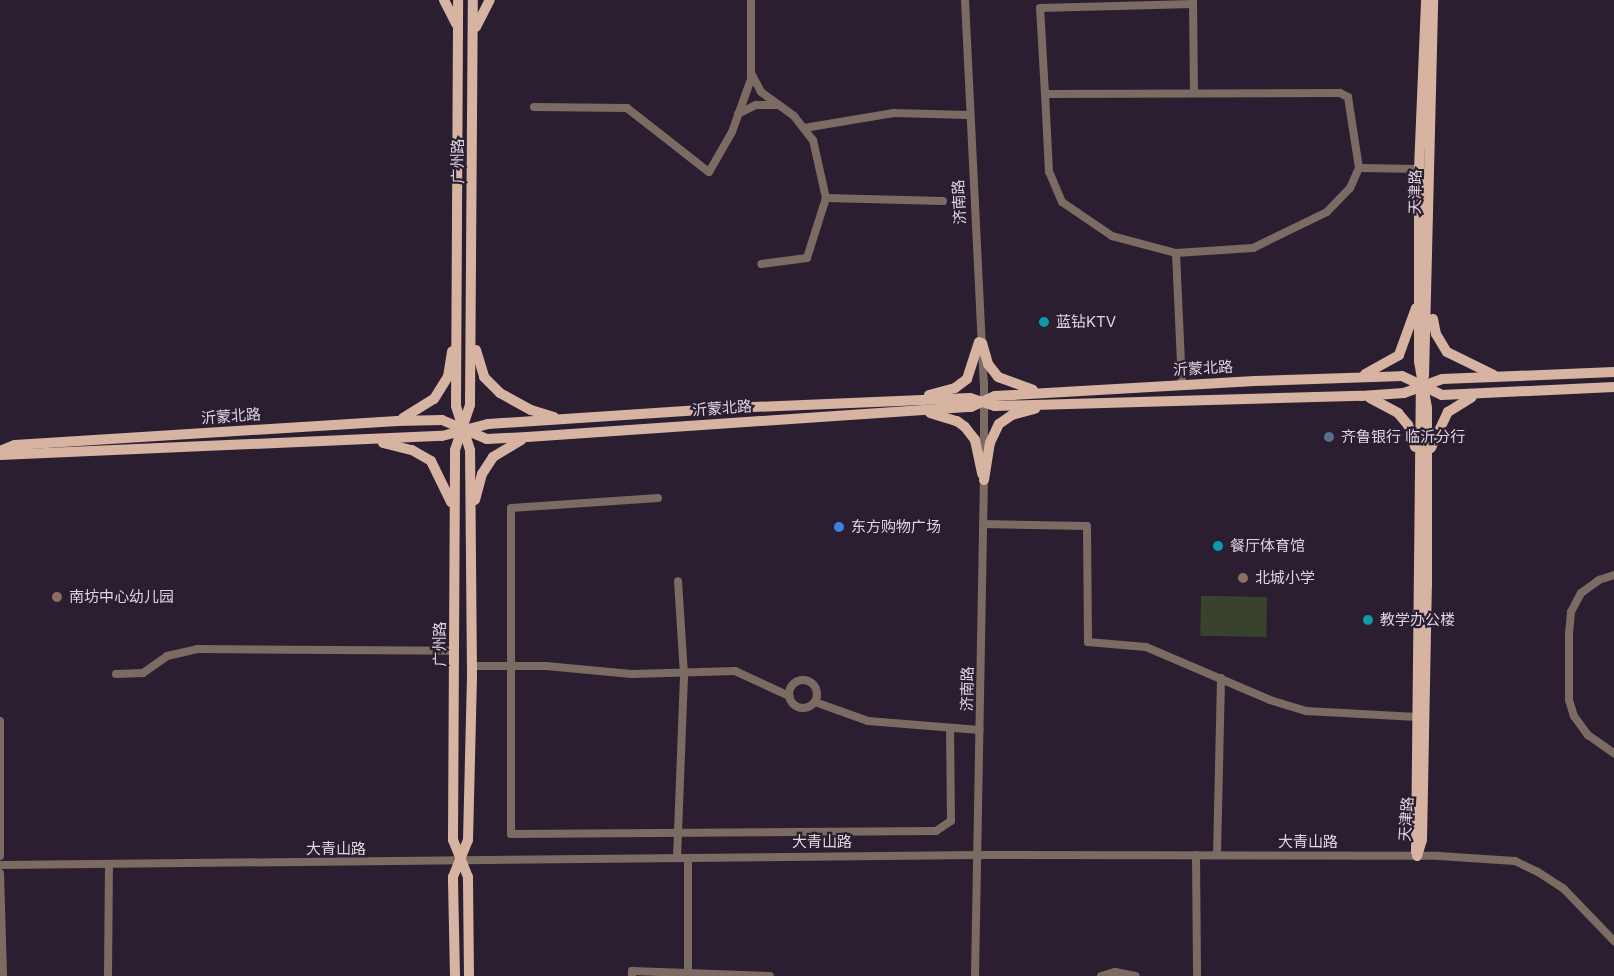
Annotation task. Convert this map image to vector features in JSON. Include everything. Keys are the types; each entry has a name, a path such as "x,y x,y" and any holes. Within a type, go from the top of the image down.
{"main road":[{"path":"444,0 459,29"},
{"name":"广州路","path":"455,976 453,877 468,840 471,666 470,450 456,406 458,0"},
{"name":"广州路","path":"470,976 468,877 453,840 455,450 470,405 473,0"},
{"path":"473,33 490,0"},
{"name":"天津路","path":"1424,293 1419,169 1425,0"},
{"name":"天津路","path":"1417,856 1417,717 1427,408 1422,385 1433,0"},
{"path":"1424,293 1436,334 1448,352 1500,377"},
{"path":"1352,377 1370,373 1399,355 1424,293"},
{"path":"397,421 434,399 448,377 458,324"},
{"path":"472,326 478,360 492,385 512,402 563,419"},
{"path":"981,343 988,364 998,377 1054,399"},
{"path":"911,405 955,388 967,379 981,343"},
{"name":"沂蒙北路","path":"1054,399 1361,396 1404,393 1442,379 1614,372"},
{"name":"沂蒙北路","path":"0,453 15,445 397,421 442,420 487,439 527,437 970,398 995,406 1182,384 1352,377 1402,376 1442,395 1614,387"},
{"path":"1424,463 1432,440 1448,412 1466,398 1482,394"},
{"path":"1361,396 1382,402 1398,413 1412,434 1424,463"},
{"path":"984,480 990,443 999,424 1012,415 1054,399"},
{"path":"911,405 965,427 975,440 984,480"},
{"name":"沂蒙北路","path":"0,453 442,436 488,424 563,419 911,405"},
{"path":"471,533 482,474 493,457 527,437"},
{"path":"362,439 412,450 431,461 450,495 456,535"},
{"name":"天津路","path":"1417,856 1422,840 1424,463"}],"street":[{"path":"534,107 627,108 709,172 738,114 751,72 752,0"},
{"name":"济南路","path":"963,0 985,402 975,976"},
{"name":"济南路","path":"963,0 981,343"},
{"path":"1045,94 1194,91 1340,93 1348,97 1359,168 1350,188 1327,212 1252,248 1176,253 1112,236 1062,202 1048,172 1040,8 1193,2 1194,91"},
{"path":"751,72 761,92 794,116 813,140 826,198 807,258 761,264"},
{"path":"738,114 756,105 776,105"},
{"path":"804,128 894,112 968,115"},
{"path":"1359,168 1419,169"},
{"path":"826,198 943,201"},
{"path":"1176,253 1182,384"},
{"path":"658,498 510,508 511,834 936,831 951,821 950,729"},
{"path":"983,524 1087,526 1089,642 1146,646 1270,700 1306,711 1417,717"},
{"path":"1614,575 1599,580 1581,593 1571,612 1569,633 1569,700 1574,716 1588,735 1614,753"},
{"path":"677,858 684,674 678,581"},
{"path":"116,674 143,673 167,656 196,649 455,651"},
{"path":"471,666 684,674 735,671 789,696 801,708 815,702 868,721 980,730"},
{"path":"1217,855 1221,678"},
{"path":"789,696 794,684 808,681 816,689 815,702"},
{"path":"0,722 0,856"},
{"name":"大青山路","path":"0,865 978,855 1417,856 1515,861 1563,888 1614,941"},
{"path":"1196,855 1197,976"},
{"path":"688,858 688,975"},
{"path":"108,976 110,864"},
{"path":"0,873 3,976"},
{"path":"632,976 632,971 688,975 770,976"},
{"path":"1101,976 1115,972 1136,976"}],"green space":[{"path":"1201,596 1267,597 1266,637 1200,636"}],"place":[{"name":"蓝钻KTV","path":"1044,322"},
{"name":"齐鲁银行 临沂分行","path":"1329,437"},
{"name":"东方购物广场","path":"839,527"},
{"name":"餐厅体育馆","path":"1218,546"},
{"name":"北城小学","path":"1243,578"},
{"name":"南坊中心幼儿园","path":"57,597"},
{"name":"教学办公楼","path":"1368,620"}]}
